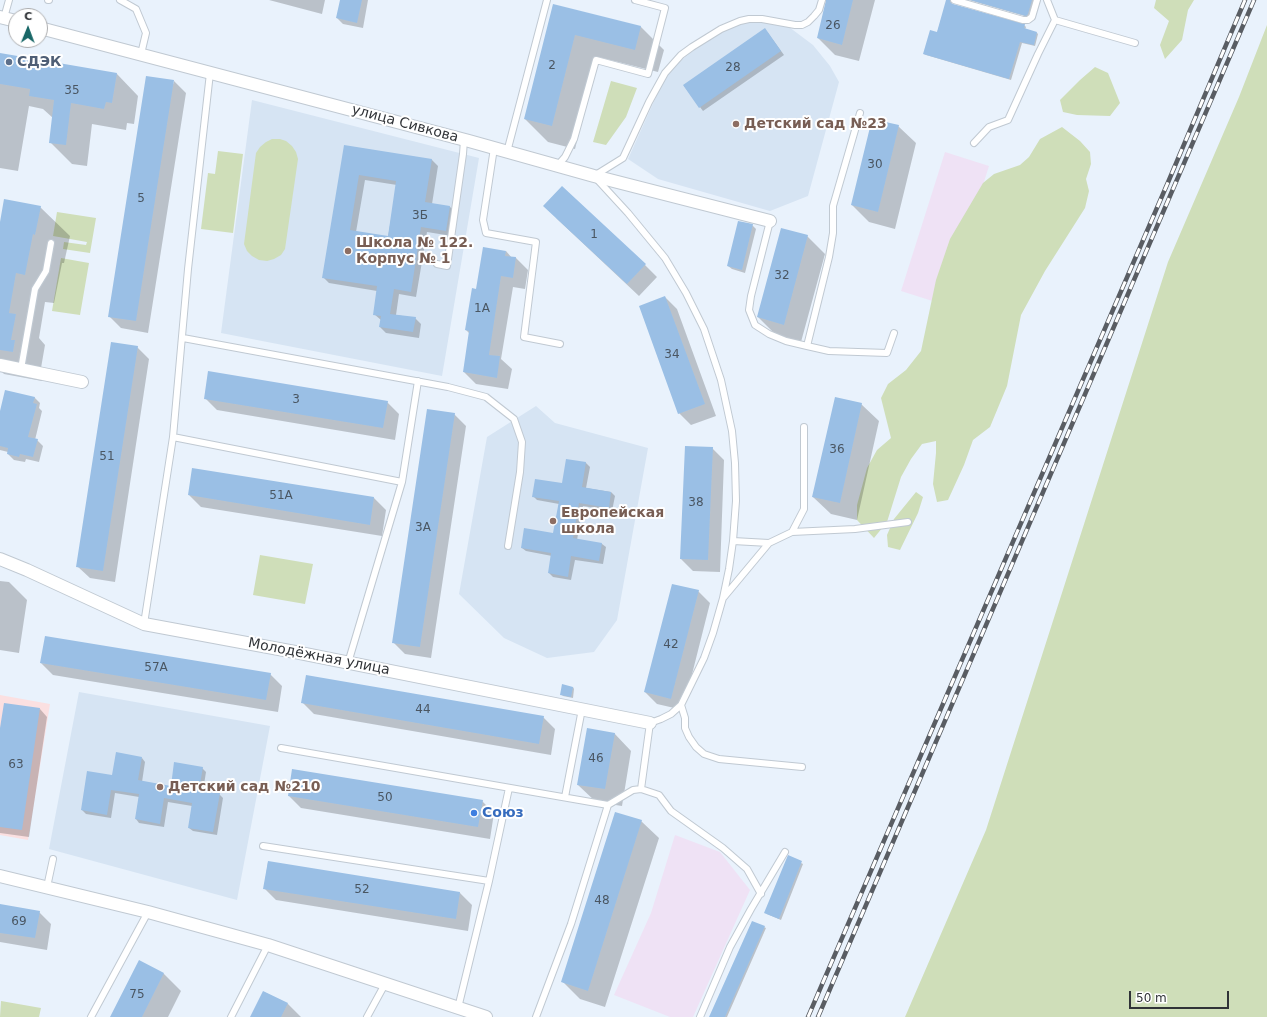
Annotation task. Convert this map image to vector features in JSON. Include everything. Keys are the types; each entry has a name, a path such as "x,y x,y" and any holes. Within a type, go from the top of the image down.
{"street":[{"name":"улица Сивкова","path":"48,30 558,165 594,176 770,221"},
{"path":"0,365 82,382"},
{"name":"Молодёжная улица","path":"0,559 144,624 650,723"},
{"path":"0,876 148,912 268,945 486,1017"}],"lane":[{"path":"2,17 9,0"},
{"path":"120,0 136,9 146,34 141,54"},
{"path":"507,152 547,0"},
{"path":"558,165 565,157 574,139 596,60 648,74 665,8 635,0"},
{"path":"641,789 650,723 661,719 681,705 704,658 724,598 733,541 736,501 735,463 732,431 721,380 704,329 686,293 665,258 628,213 594,176 623,158 649,102 665,73 681,55 721,29 749,19 762,19 802,25 808,22 819,10 822,0"},
{"path":"954,0 1023,20 1028,20 1032,17 1037,0"},
{"path":"974,143 989,127 1008,120 1055,20 1047,0"},
{"path":"1055,20 1135,43"},
{"path":"144,624 173,437 188,269 210,73"},
{"path":"807,346 829,257 833,233 833,206 860,113"},
{"path":"437,264 447,266 464,140"},
{"path":"494,148 483,220 486,233 536,242 524,337 560,344"},
{"path":"770,221 751,296 749,310 755,325 769,334 786,341 829,351 887,353 894,332"},
{"path":"21,369 35,289 46,271 51,243"},
{"path":"183,338 418,381 486,397 514,419 522,442 520,472 508,546"},
{"path":"348,663 402,482 418,381"},
{"path":"792,532 804,509 804,427"},
{"path":"173,437 402,482"},
{"path":"724,598 769,543 792,532 855,529 908,522"},
{"path":"733,541 769,543"},
{"path":"681,705 689,737 696,748 704,754 720,759 802,767"},
{"path":"565,797 582,709"},
{"path":"281,748 608,805 633,790 641,789 659,795 671,810 723,848 747,869 761,894"},
{"path":"458,1008 489,881 509,788"},
{"path":"536,1017 571,924 608,805"},
{"path":"263,846 489,881"},
{"path":"700,1017 730,947 785,852"},
{"path":"47,888 53,859"},
{"path":"91,1017 148,912"},
{"path":"231,1017 268,945"},
{"path":"367,1017 385,984"}],"shaded area":[{"name":"Детский сад №23","path":"759,21 789,27 813,45 830,66 839,82 808,196 770,211 658,179 628,159 660,88 671,69 709,39 730,28 745,23"},
{"name":"Школа № 122. Корпус № 1","path":"252,100 479,158 442,376 221,333"},
{"path":"945,152 989,166 945,305 901,291"},
{"name":"Европейская школа","path":"536,406 555,423 648,448 617,620 594,652 547,658 504,638 459,594 487,437"},
{"name":"Детский сад №210","path":"79,692 270,726 237,900 49,849"},
{"path":"0,695 50,704 28,840 0,835"},
{"path":"675,835 720,852 750,890 693,1017 670,1017 614,995 651,913"}],"green space":[{"path":"1156,0 1194,0 1188,10 1182,40 1165,59 1160,45 1169,21 1154,8"},
{"path":"1267,25 1267,1017 905,1017 986,830 1168,262 1239,97"},
{"path":"1095,67 1108,73 1120,103 1110,116 1077,115 1063,112 1060,100"},
{"path":"611,81 637,88 626,117 606,145 593,142"},
{"path":"1062,127 1080,141 1090,152 1091,164 1086,179 1089,191 1085,208 1045,271 1021,315 1007,386 990,427 973,440 964,465 948,500 937,502 933,484 936,441 922,444 911,459 901,477 887,522 874,538 857,520 857,505 867,468 877,450 891,438 881,398 888,384 906,370 921,351 936,280 950,239 983,183 994,174 1020,165 1029,157 1040,139"},
{"path":"272,139 286,141 296,152 298,159 285,249 281,255 267,261 259,260 252,256 247,251 244,244 256,153 260,147"},
{"path":"218,151 243,154 233,233 201,229 208,173 215,174"},
{"path":"57,212 96,218 90,253 63,249 64,242 86,245 87,242 53,236"},
{"path":"61,258 89,263 80,315 52,311"},
{"path":"916,492 923,497 918,513 900,550 888,547 887,535 894,519"},
{"path":"260,555 313,564 305,604 253,595"},
{"path":"1,1001 41,1008 39,1017 0,1017"}],"building":[{"path":"340,0 362,0 357,23 336,18"},
{"path":"826,0 853,0 842,45 817,38"},
{"path":"946,0 950,0 953,4 1025,24 1024,28 1037,32 1034,45 1020,42 1009,79 923,54 930,30 937,32"},
{"path":"970,0 1032,0 1026,16"},
{"path":"553,4 641,26 635,50 575,35 552,126 524,119"},
{"path":"765,28 781,51 699,108 683,85"},
{"path":"0,53 117,73 112,103 106,102 104,109 71,103 66,145 49,143 54,100 29,96 30,89 0,84"},
{"path":"146,76 174,80 136,321 108,317"},
{"path":"872,119 899,125 878,212 851,205"},
{"path":"344,145 432,159 425,202 450,206 446,231 421,227 411,292 394,289 390,314 416,317 413,332 379,327 381,316 373,315 377,286 322,278","holes":["359,175 396,181 388,236 350,230"]},
{"path":"562,186 646,264 627,284 543,206"},
{"path":"4,199 41,206 35,235 33,234 25,275 16,273 9,313 16,314 11,340 15,340 13,352 0,350 0,222"},
{"path":"738,221 753,224 742,270 727,266"},
{"path":"781,228 808,235 784,325 757,317"},
{"path":"483,247 506,251 505,256 516,257 513,278 501,276 489,355 500,356 497,378 463,372 469,331 465,330 472,288 476,289"},
{"path":"665,296 705,404 678,414 639,306"},
{"path":"111,342 138,346 103,571 76,567"},
{"path":"208,371 388,401 383,428 204,399"},
{"path":"5,390 35,397 33,403 37,404 28,437 38,439 33,457 20,454 19,457 7,454 8,448 0,446 0,411"},
{"path":"835,397 862,403 840,503 812,497"},
{"path":"427,409 455,413 420,647 392,643"},
{"path":"685,446 713,447 708,560 680,559"},
{"path":"566,459 586,462 582,487 611,492 609,508 579,503 573,538 602,543 599,561 571,556 568,577 548,573 551,553 521,548 524,528 553,533 559,501 532,497 535,479 562,483"},
{"path":"192,468 374,497 370,525 188,495"},
{"path":"672,584 699,590 671,699 644,692"},
{"path":"45,636 271,673 266,700 40,663"},
{"path":"306,675 544,716 539,744 301,703"},
{"path":"562,684 573,687 571,697 560,695"},
{"path":"4,703 40,708 22,830 0,827 0,728"},
{"path":"587,728 615,733 605,789 577,785"},
{"path":"116,752 142,757 138,780 171,786 174,762 203,767 199,790 220,793 213,832 188,828 192,803 164,798 160,824 135,819 139,794 111,790 107,815 81,810 87,771 112,775"},
{"path":"292,769 483,800 478,827 288,796"},
{"path":"615,812 642,820 588,991 561,982"},
{"path":"788,855 802,861 779,919 764,913"},
{"path":"268,861 460,892 456,919 263,889"},
{"path":"0,904 40,911 35,938 0,933"},
{"path":"752,921 765,926 725,1017 709,1017"},
{"path":"139,960 164,973 142,1017 110,1017"},
{"path":"263,991 288,1003 281,1017 250,1017"}],"railway":[{"path":"808,1017 1169,180 1245,0"},
{"path":"818,1017 1254,0"}],"place":[{"name":"СДЭК","path":"9,62"},
{"name":"Детский сад №23","path":"736,124"},
{"name":"Школа № 122. Корпус № 1","path":"348,251"},
{"name":"Европейская школа","path":"553,521"},
{"name":"Детский сад №210","path":"160,787"},
{"name":"Союз","path":"474,813"}]}
